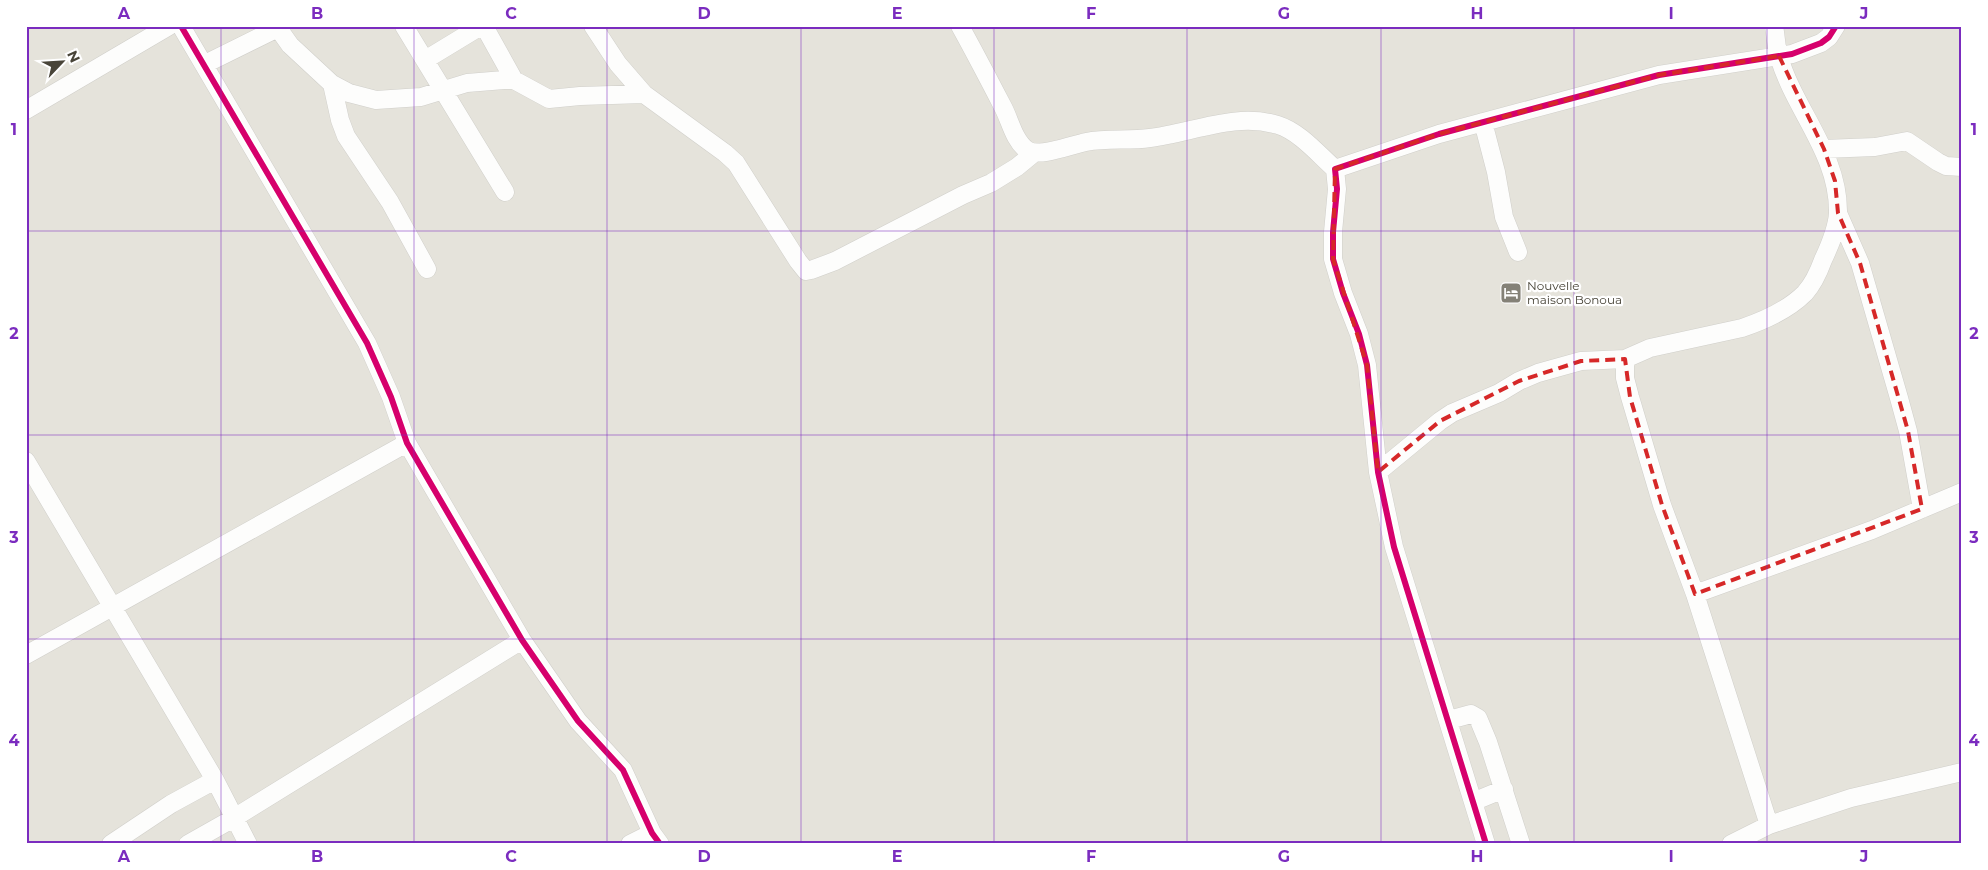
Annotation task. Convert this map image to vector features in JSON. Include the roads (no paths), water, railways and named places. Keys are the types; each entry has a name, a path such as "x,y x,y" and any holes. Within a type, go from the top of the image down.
{"street":[{"path":"26,110 169,26"},
{"path":"181,26 205,64 257,158 367,344 391,397 407,443 522,640 578,722 623,770 656,839 630,844"},
{"path":"404,26 505,192"},
{"path":"425,60 482,26 514,80 548,99 644,94"},
{"path":"593,26 618,64 644,94 736,163 798,261 806,270 812,270 835,261 963,195 991,183 1018,167 1034,153 1086,142 1153,138 1231,122 1262,121 1280,125 1294,133 1334,169 1337,189 1332,232 1333,259 1343,293 1360,334 1367,365 1378,472 1394,547 1486,844"},
{"path":"960,26 1005,109 1018,138 1024,147 1034,153"},
{"path":"1378,472 1452,413 1499,393 1519,380 1554,367 1581,361 1625,359 1650,348 1742,328 1754,324 1788,306 1805,293 1817,275 1832,239 1838,214 1835,181 1824,149 1795,95 1779,56 1774,26"},
{"path":"1334,169 1438,134 1659,75 1798,52 1821,43 1829,37 1836,26"},
{"path":"205,64 280,27 290,45 332,84 349,93 376,100 421,97 467,83 514,80"},
{"path":"332,84 340,120 346,136 390,202 427,269"},
{"path":"1483,122 1496,172 1504,216 1518,252"},
{"path":"1824,149 1874,147 1907,141 1946,166 1962,167"},
{"path":"1838,214 1860,263 1889,362 1908,431 1922,509"},
{"path":"1625,359 1625,378 1662,505 1696,594 1769,825"},
{"path":"26,655 407,443"},
{"path":"26,461 215,780 248,844"},
{"path":"1696,594 1820,550 1962,492"},
{"path":"188,844 234,818 522,640"},
{"path":"1449,720 1471,714 1477,716 1488,742 1521,844"},
{"path":"1731,844 1769,825 1851,798 1962,772"},
{"path":"111,844 171,804 215,780"},
{"path":"1474,801 1504,789"}],"place":[{"name":"Nouvelle maison Bonoua","path":"1511,293"}]}
